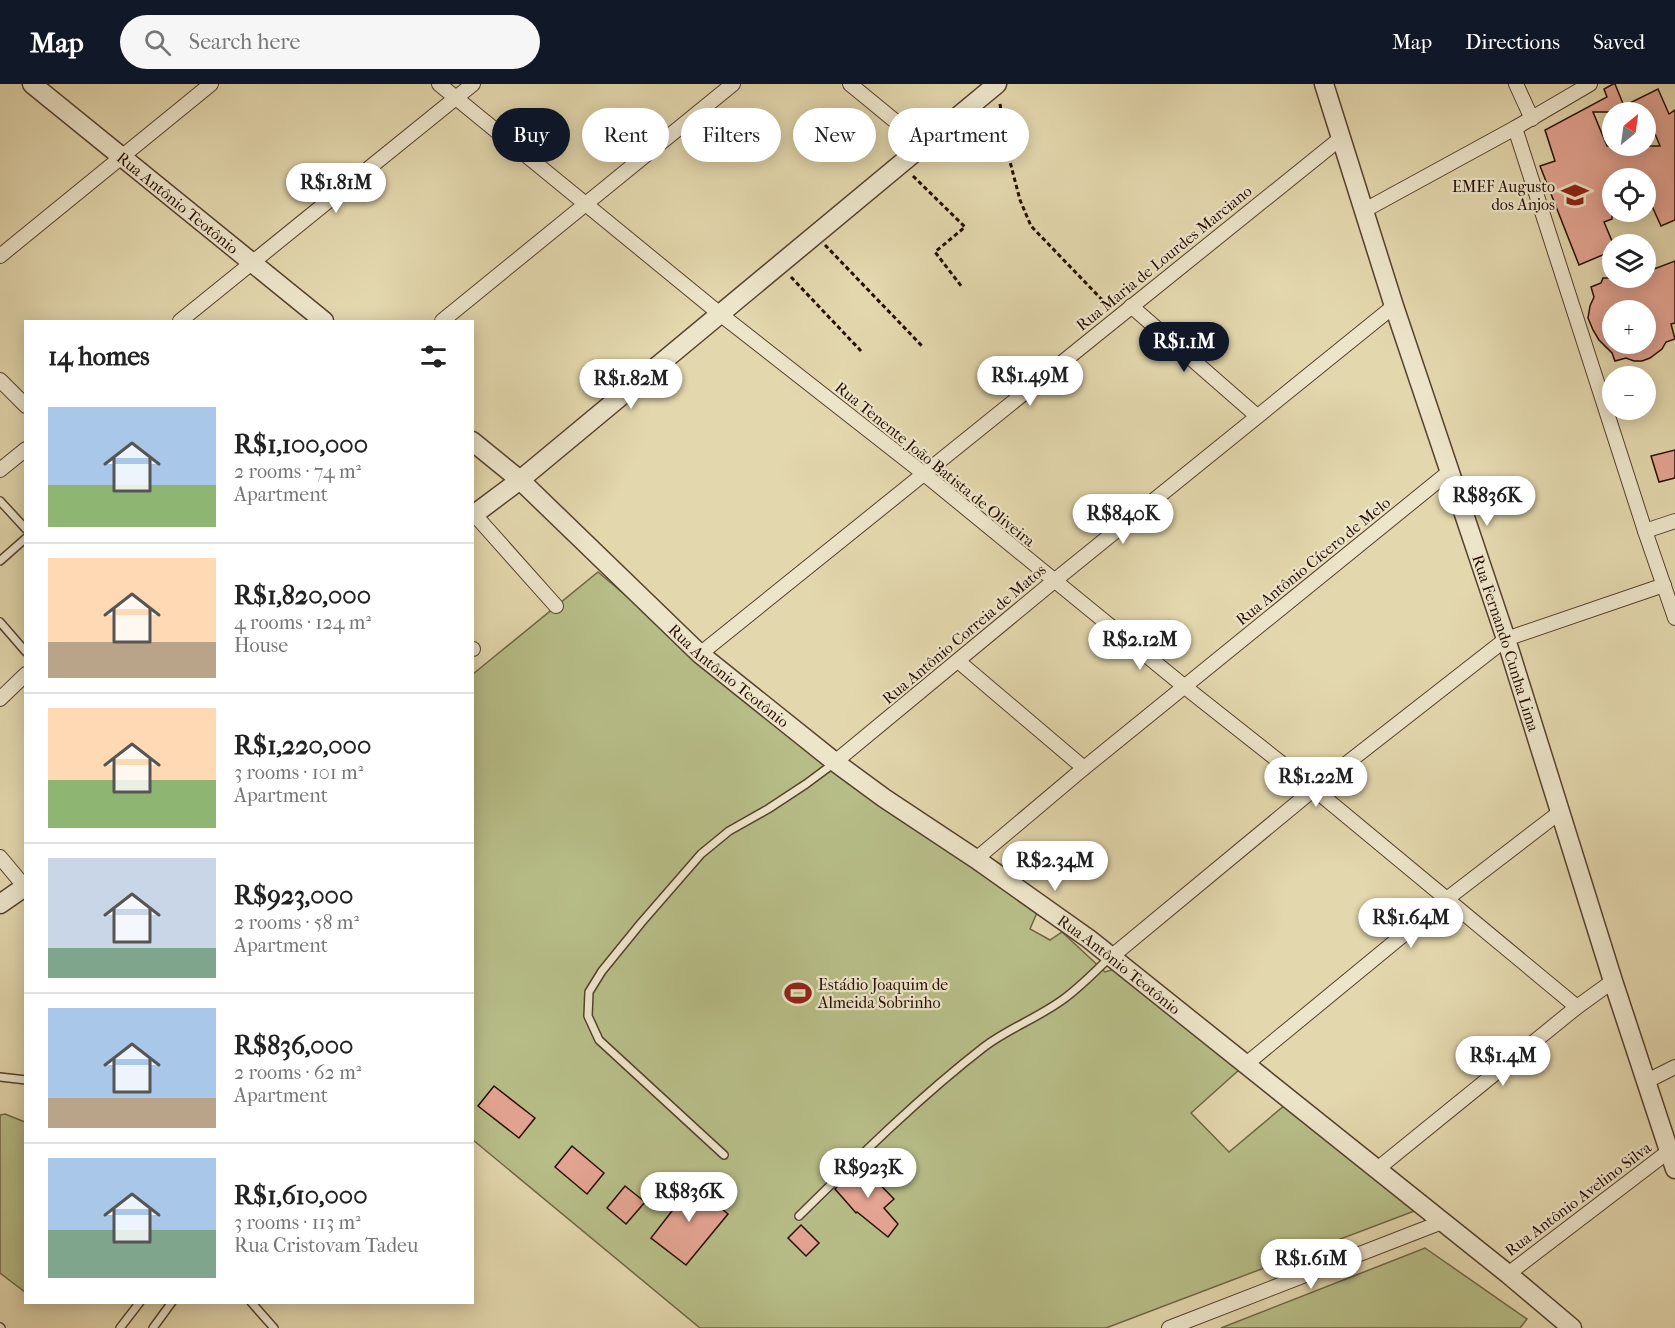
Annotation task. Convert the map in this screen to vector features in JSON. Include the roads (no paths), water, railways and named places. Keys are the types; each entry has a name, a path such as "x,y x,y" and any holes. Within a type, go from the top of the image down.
{"street":[{"name":"Rua Antônio Teotônio","path":"32,84 323,320"},
{"path":"0,256 211,84"},
{"name":"Rua Tenente João Batista de Oliveira","path":"439,84 720,314 923,473 1314,789 1577,1006"},
{"path":"181,320 473,84"},
{"path":"443,320 733,84"},
{"path":"850,84 888,115"},
{"path":"967,108 997,84"},
{"name":"Rua Fernando Cunha Lima","path":"1324,84 1394,306 1506,639 1613,981 1675,1169"},
{"path":"1516,84 1532,118"},
{"path":"1365,210 1590,84"},
{"path":"1515,128 1675,618"},
{"name":"Rua Maria de Lourdes Marciano","path":"700,654 1341,138"},
{"path":"474,514 520,480 903,162"},
{"path":"1131,306 1257,416"},
{"name":"Rua Antônio Correia de Matos","path":"835,762 1054,581 1394,306"},
{"path":"0,380 24,404"},
{"name":"Rua Antônio Teotônio","path":"474,443 520,480 700,654 835,762 1057,916 1111,957 1508,1274 1572,1328"},
{"path":"0,470 24,451"},
{"name":"Rua Antônio Cícero de Melo","path":"976,859 1084,768 1449,472"},
{"path":"474,516 556,606"},
{"path":"1645,531 1675,521"},
{"path":"1111,957 1314,789 1506,639 1664,585"},
{"path":"958,661 1084,768"},
{"path":"0,699 24,676"},
{"path":"1245,1065 1448,898 1560,812"},
{"path":"0,856 24,886"},
{"path":"0,904 24,888"},
{"path":"1376,1170 1577,1006 1613,981"},
{"path":"1647,1081 1675,1066"},
{"name":"Rua Antônio Avelino Silva","path":"1508,1274 1669,1151"},
{"path":"1169,1328 1442,1222"}],"lane":[{"path":"0,501 24,527"},
{"path":"0,561 24,540"},
{"path":"0,622 24,650"},
{"path":"724,1155 599,1040 588,1016 589,992 621,947 701,855 729,831 796,791 835,762"},
{"path":"799,1216 864,1151 934,1087 994,1040 1065,999 1111,957"},
{"path":"0,1077 24,1080"},
{"path":"120,1328 138,1304"},
{"path":"153,1328 171,1304"},
{"path":"253,1304 274,1328"}],"place":[{"name":"EMEF Augusto dos Anjos","path":"1575,195"},
{"name":"Estádio Joaquim de Almeida Sobrinho","path":"798,993"}]}
